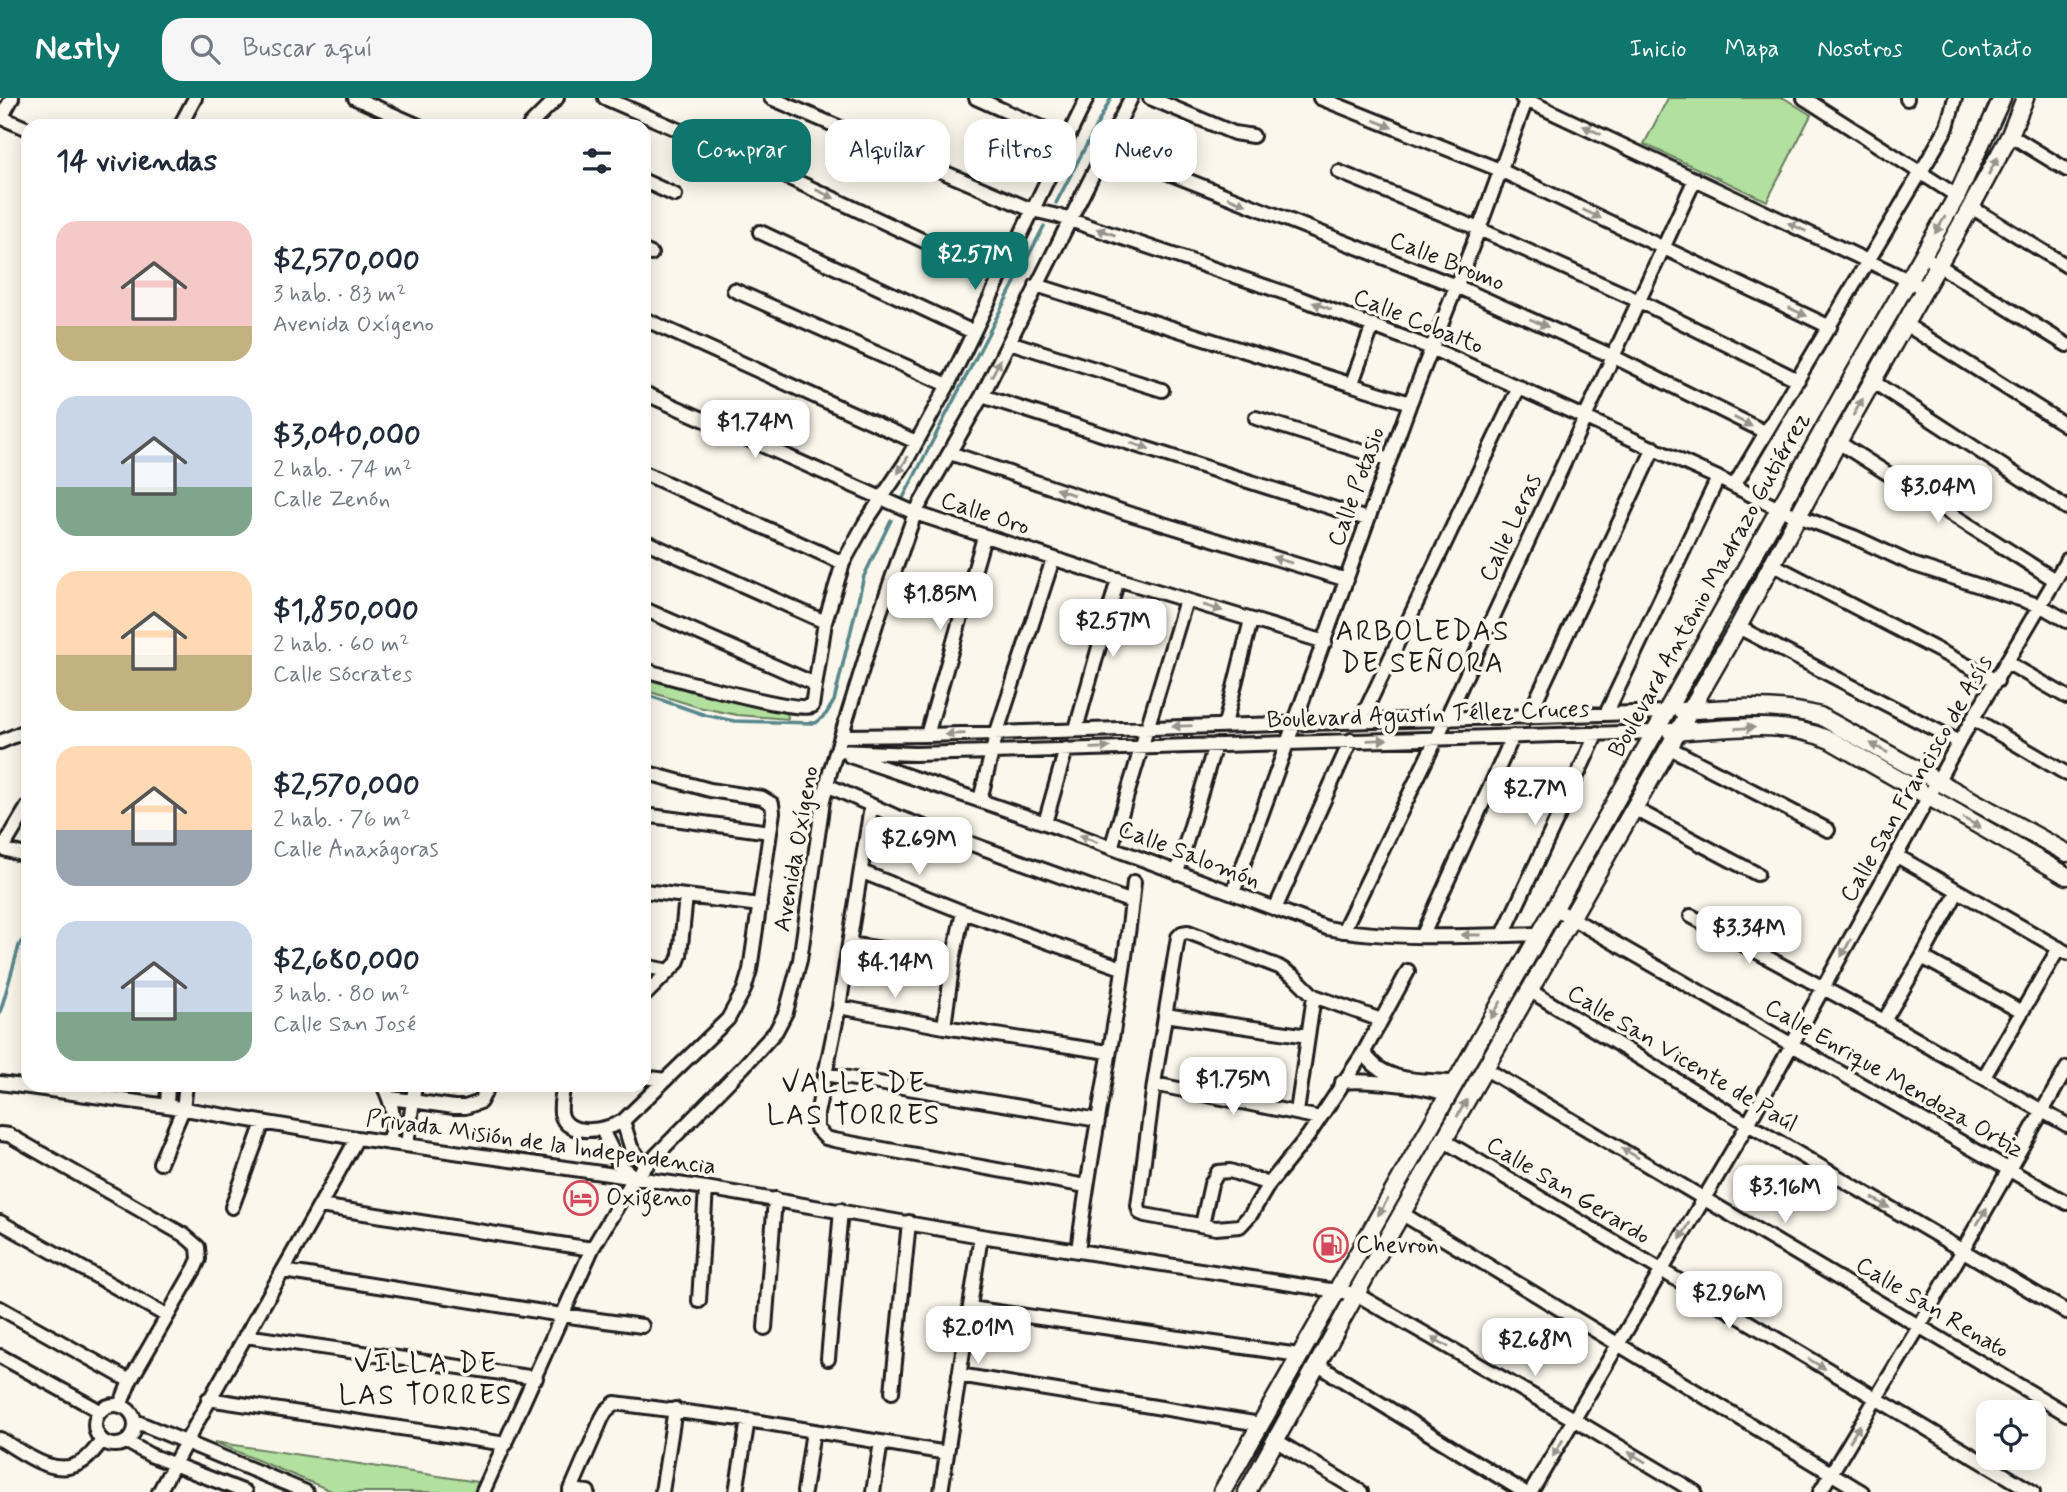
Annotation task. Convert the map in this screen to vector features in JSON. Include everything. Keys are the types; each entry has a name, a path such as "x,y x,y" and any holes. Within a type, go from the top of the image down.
{"street":[{"path":"12,98 0,118 21,126"},
{"path":"184,119 195,98"},
{"path":"355,98 404,119"},
{"path":"377,107 387,98"},
{"path":"536,119 557,98"},
{"path":"605,98 787,177 1001,277"},
{"name":"Calle Cobalto","path":"771,98 1032,210 1294,296 1431,348 1654,448 1779,509 1912,564 2041,606 2067,621"},
{"path":"976,98 1023,119"},
{"path":"1076,122 1087,98"},
{"name":"Avenida Oxígeno","path":"1120,119 1131,98"},
{"path":"1150,98 1234,133 1253,136"},
{"path":"1320,98 1500,170 1830,327"},
{"path":"1525,98 1867,260 1924,290"},
{"name":"Calle Potasio","path":"1233,893 1367,519 1479,229 1525,98"},
{"path":"1804,98 1957,196"},
{"path":"1734,486 1947,127 1955,98"},
{"name":"Boulevard Antônio Madrazo Gutiérrez","path":"1222,1492 1656,732 1957,196 2002,98"},
{"name":"Boulevard Antônio Madrazo Gutiérrez","path":"1247,1492 1401,1213 1738,626 1971,207 2010,135 2025,98"},
{"path":"2010,135 2067,170"},
{"path":"1339,172 1479,229 1639,301 1798,380"},
{"name":"Avenida Oxígeno","path":"483,1492 592,1249 634,1178 744,1066 776,1031 786,1012 800,960 827,785 877,621 915,513 982,396 1090,177"},
{"name":"Calle Leras","path":"1343,931 1446,719 1695,179"},
{"path":"651,672 775,703 801,708 812,706 825,622 843,564 880,498 905,463 948,385 1046,182"},
{"name":"Calle Bromo","path":"1191,182 1456,286 1614,357 1765,432"},
{"path":"651,184 675,195"},
{"path":"1971,207 2067,266"},
{"path":"761,232 973,332"},
{"path":"1922,255 2067,345"},
{"path":"1037,285 1410,402"},
{"path":"734,290 948,385"},
{"path":"651,322 916,442"},
{"path":"1905,324 2067,426"},
{"path":"1352,383 1373,325"},
{"path":"1009,342 1162,390"},
{"path":"1872,381 2067,508"},
{"path":"1361,720 1519,387"},
{"name":"Calle Oro","path":"651,396 915,513 1053,559 1325,642"},
{"path":"982,396 1367,519"},
{"path":"1256,418 1389,460"},
{"path":"1838,442 2056,580"},
{"path":"1528,717 1654,448"},
{"path":"950,453 1127,513 1347,580"},
{"path":"651,476 843,564"},
{"path":"1606,714 1718,478"},
{"path":"927,735 984,537"},
{"path":"651,544 825,622"},
{"path":"980,800 997,732 1053,559"},
{"name":"Calle San Francisco de Asís","path":"1531,1492 1748,1124 1959,742 2067,560"},
{"path":"1772,564 1997,681"},
{"path":"1076,729 1118,579"},
{"path":"1111,848 1186,600"},
{"path":"651,612 815,684"},
{"path":"1226,724 1251,620"},
{"path":"1738,626 1959,742"},
{"path":"2008,663 2067,697"},
{"name":"Boulevard Agustín Téllez Cruces","path":"842,736 1688,710 1802,711 1820,716 1841,727 2067,853"},
{"path":"1974,719 2067,774"},
{"name":"Boulevard Agustín Téllez Cruces","path":"836,751 914,754 992,752 1770,727 1812,732 1830,740 1928,799 2067,876"},
{"path":"0,741 21,733"},
{"path":"1503,935 1597,733"},
{"path":"1423,935 1513,736"},
{"path":"1275,909 1350,740"},
{"path":"1177,873 1215,744"},
{"path":"1668,747 1828,830"},
{"path":"1045,823 1066,749"},
{"name":"Calle Salomón","path":"836,751 1045,823 1327,928 1423,935 1539,934"},
{"path":"563,1092 561,1114 565,1121 582,1129 602,1130 623,1121 728,1019 750,970 773,812 769,801 710,790 651,774"},
{"path":"827,785 871,807 1132,902"},
{"path":"871,807 817,1129 826,1138 1086,1186"},
{"path":"1633,808 1757,874"},
{"path":"21,817 1,848 21,854"},
{"path":"651,817 770,832"},
{"path":"1897,856 2063,951 2020,1011 1984,1077"},
{"path":"862,872 963,912 1122,968"},
{"path":"1078,1251 1134,882"},
{"path":"1884,1021 1923,957 1958,891"},
{"path":"651,892 760,905"},
{"path":"651,989 680,955 686,896"},
{"name":"Calle Enrique Mendoza Ortiz","path":"1554,908 2067,1203"},
{"path":"944,1027 963,912"},
{"path":"1691,916 2067,1125"},
{"path":"1175,921 1182,933"},
{"path":"1381,1020 1314,996 1295,977 1279,967 1188,932 1182,933 1178,937 1154,1084 1138,1206 1140,1213 1226,1229 1240,1226 1251,1214 1269,1184 1308,1136 1364,1052 1408,971"},
{"path":"849,944 953,960"},
{"path":"1923,957 2020,1011"},
{"path":"651,968 669,971"},
{"name":"Calle San Vicente de Paúl","path":"1529,990 1748,1124 2067,1312"},
{"path":"1297,1112 1314,996"},
{"path":"839,1007 944,1027 1108,1052"},
{"path":"1165,1015 1308,1036"},
{"path":"1364,1052 1371,1063 1389,1074 1451,1089"},
{"name":"Calle San Renato","path":"1484,1068 2067,1414"},
{"path":"1820,1492 1920,1325 2067,1068"},
{"path":"825,1074 1098,1120"},
{"path":"651,1078 665,1080"},
{"path":"1342,1082 1451,1089"},
{"name":"Privada Misión de la Independencia","path":"0,1083 21,1086"},
{"path":"1154,1084 1320,1118"},
{"name":"Privada Misión de la Independencia","path":"65,1092 389,1143 706,1188 981,1236 1356,1294 1695,1492"},
{"path":"167,1106 168,1092"},
{"path":"160,1163 183,1109 185,1092"},
{"path":"387,1092 391,1098 393,1120 389,1143"},
{"path":"407,1145 414,1092"},
{"path":"391,1098 465,1107 480,1102 485,1092"},
{"path":"623,1121 631,1147 645,1166"},
{"path":"232,1207 263,1123"},
{"path":"602,1130 619,1164 634,1178"},
{"path":"0,1133 9,1135 184,1235 198,1247 199,1259 195,1268 130,1381 120,1406"},
{"path":"159,1492 208,1399 357,1138"},
{"name":"Calle San Gerardo","path":"1443,1140 2033,1492"},
{"path":"1202,1225 1211,1184 1218,1172 1230,1171 1269,1184"},
{"path":"699,1301 706,1188"},
{"path":"765,1328 775,1199"},
{"path":"320,1206 592,1249"},
{"path":"828,1359 841,1210"},
{"path":"1401,1213 1862,1492"},
{"path":"0,1222 167,1316"},
{"path":"892,1392 909,1222"},
{"path":"942,1492 981,1236"},
{"path":"283,1271 642,1326"},
{"path":"0,1308 130,1381"},
{"path":"970,1308 1299,1355"},
{"path":"245,1336 536,1378"},
{"path":"0,1356 100,1411"},
{"path":"1318,1365 1524,1492"},
{"path":"960,1375 1260,1424"},
{"path":"208,1399 506,1444"},
{"path":"588,1492 570,1491 602,1418 615,1403 675,1409 947,1453"},
{"path":"120,1406 129,1411 135,1421 134,1433 127,1442 114,1446 102,1441 95,1426 100,1411 106,1407 120,1406"},
{"path":"662,1492 675,1409"},
{"path":"736,1492 748,1420"},
{"path":"135,1421 306,1492"},
{"path":"804,1492 813,1431"},
{"path":"0,1439 34,1459 59,1467 79,1464 102,1441"},
{"path":"1275,1440 1361,1492"},
{"path":"127,1442 150,1455 244,1492"},
{"path":"873,1492 881,1442"}],"green space":[{"path":"1668,98 1784,98 1811,115 1767,201 1644,144"},
{"path":"651,679 699,693 787,711 788,719 737,715 698,707 651,692"},
{"path":"214,1442 478,1482 474,1492 334,1492"}],"waterway":[{"path":"1056,203 1111,98"},
{"path":"902,500 1044,226"},
{"path":"651,696 705,715 734,721 816,723 834,701 864,576 891,520"},
{"path":"0,1013 21,943"}],"place":[{"name":"Oxigeno","path":"581,1198"},
{"name":"Chevron","path":"1331,1245"}],"district":[{"name":"ARBOLEDAS DE SEÑORA","path":"1423,648"},
{"name":"VALLE DE LAS TORRES","path":"854,1100"},
{"name":"VILLA DE LAS TORRES","path":"426,1380"}]}
